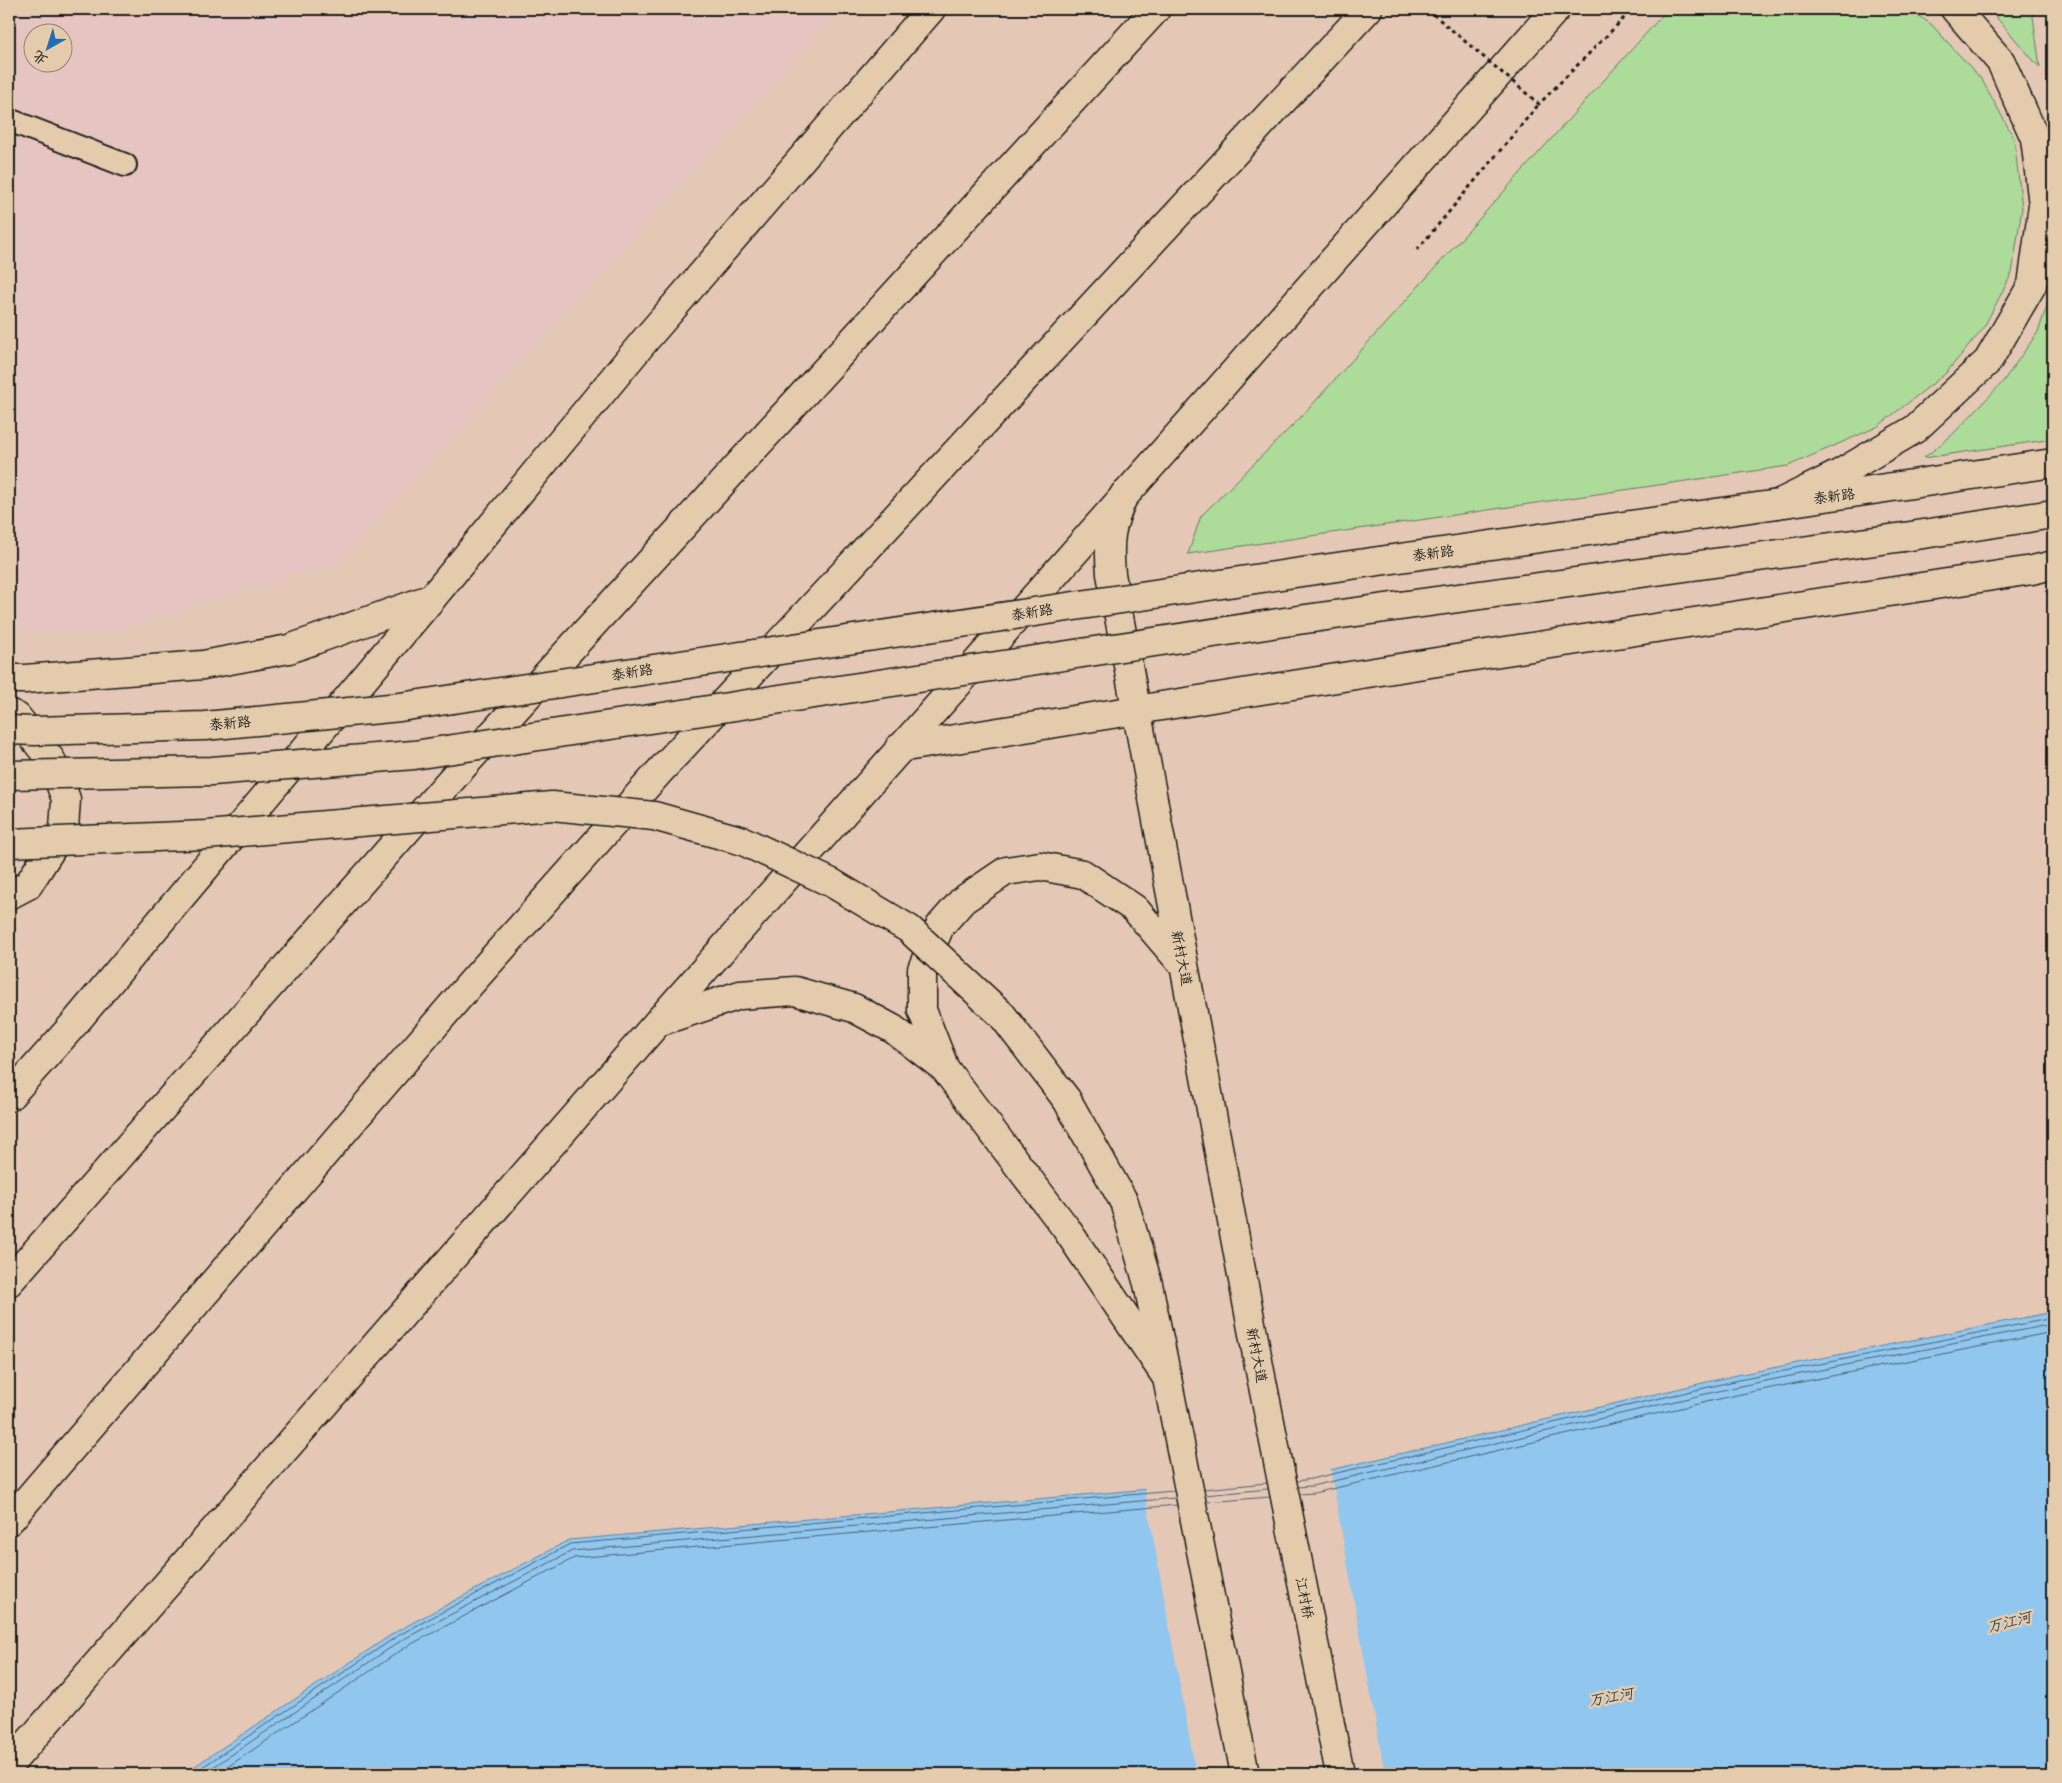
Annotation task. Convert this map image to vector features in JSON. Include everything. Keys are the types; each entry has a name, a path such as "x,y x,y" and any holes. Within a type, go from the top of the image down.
{"main road":[{"path":"9,1098 74,1024 432,598 646,338 931,9"},
{"path":"9,1282 471,757 1156,9"},
{"path":"9,1521 471,984 660,771 1368,9"},
{"path":"9,1765 899,748 1556,9"},
{"path":"1778,504 1839,474 1915,429 1988,361 2032,285 2044,205 2035,138 2001,62 1955,9"},
{"name":"泰新路","path":"9,730 35,731 205,726 400,708 1288,574 1886,489 2053,463"},
{"name":"新村大道","path":"1125,494 1115,516 1108,544 1111,574 1183,965 1271,1422"},
{"path":"9,775 212,771 414,755 1298,620 1904,537 2053,514"},
{"path":"899,748 1473,656 2032,570 2053,565"},
{"path":"9,679 25,680 203,664 289,649 432,598"},
{"path":"9,713 16,717 51,760 66,799 64,829 28,885 9,895"},
{"path":"9,843 206,835 552,806 654,816 743,841 832,883 909,929 1002,1015 1067,1100 1124,1202 1148,1284 1245,1774"},
{"path":"945,1069 922,1010 922,969 940,926 963,900 1006,871 1040,866 1083,874 1135,909 1183,965"},
{"path":"658,1022 740,995 795,991 854,1008 893,1029 945,1069 1064,1227 1167,1378"},
{"name":"江村桥","path":"1271,1422 1340,1774"}],"lane":[{"path":"9,120 125,165"}],"path":[{"path":"1428,9 1539,104"},
{"path":"1418,250 1539,104 1632,10"}],"shaded area":[{"path":"9,9 840,9 339,562 108,633 9,632"}],"green space":[{"path":"1668,9 1908,9 1931,24 1982,80 2014,138 2022,208 2012,273 1983,329 1945,374 1877,427 1788,466 1188,554 1201,516 1302,416"},
{"path":"1989,9 2032,9 2040,68"},
{"path":"2053,288 2053,439 1924,458 1952,435 2002,383 2038,332"}],"water":[{"name":"万江河","path":"2053,1312 2053,1774 183,1774 397,1631 569,1540 1309,1475 1737,1375"}],"pier":[{"path":"1330,1467 1385,1774 1196,1774 1144,1486 1309,1472"}]}
